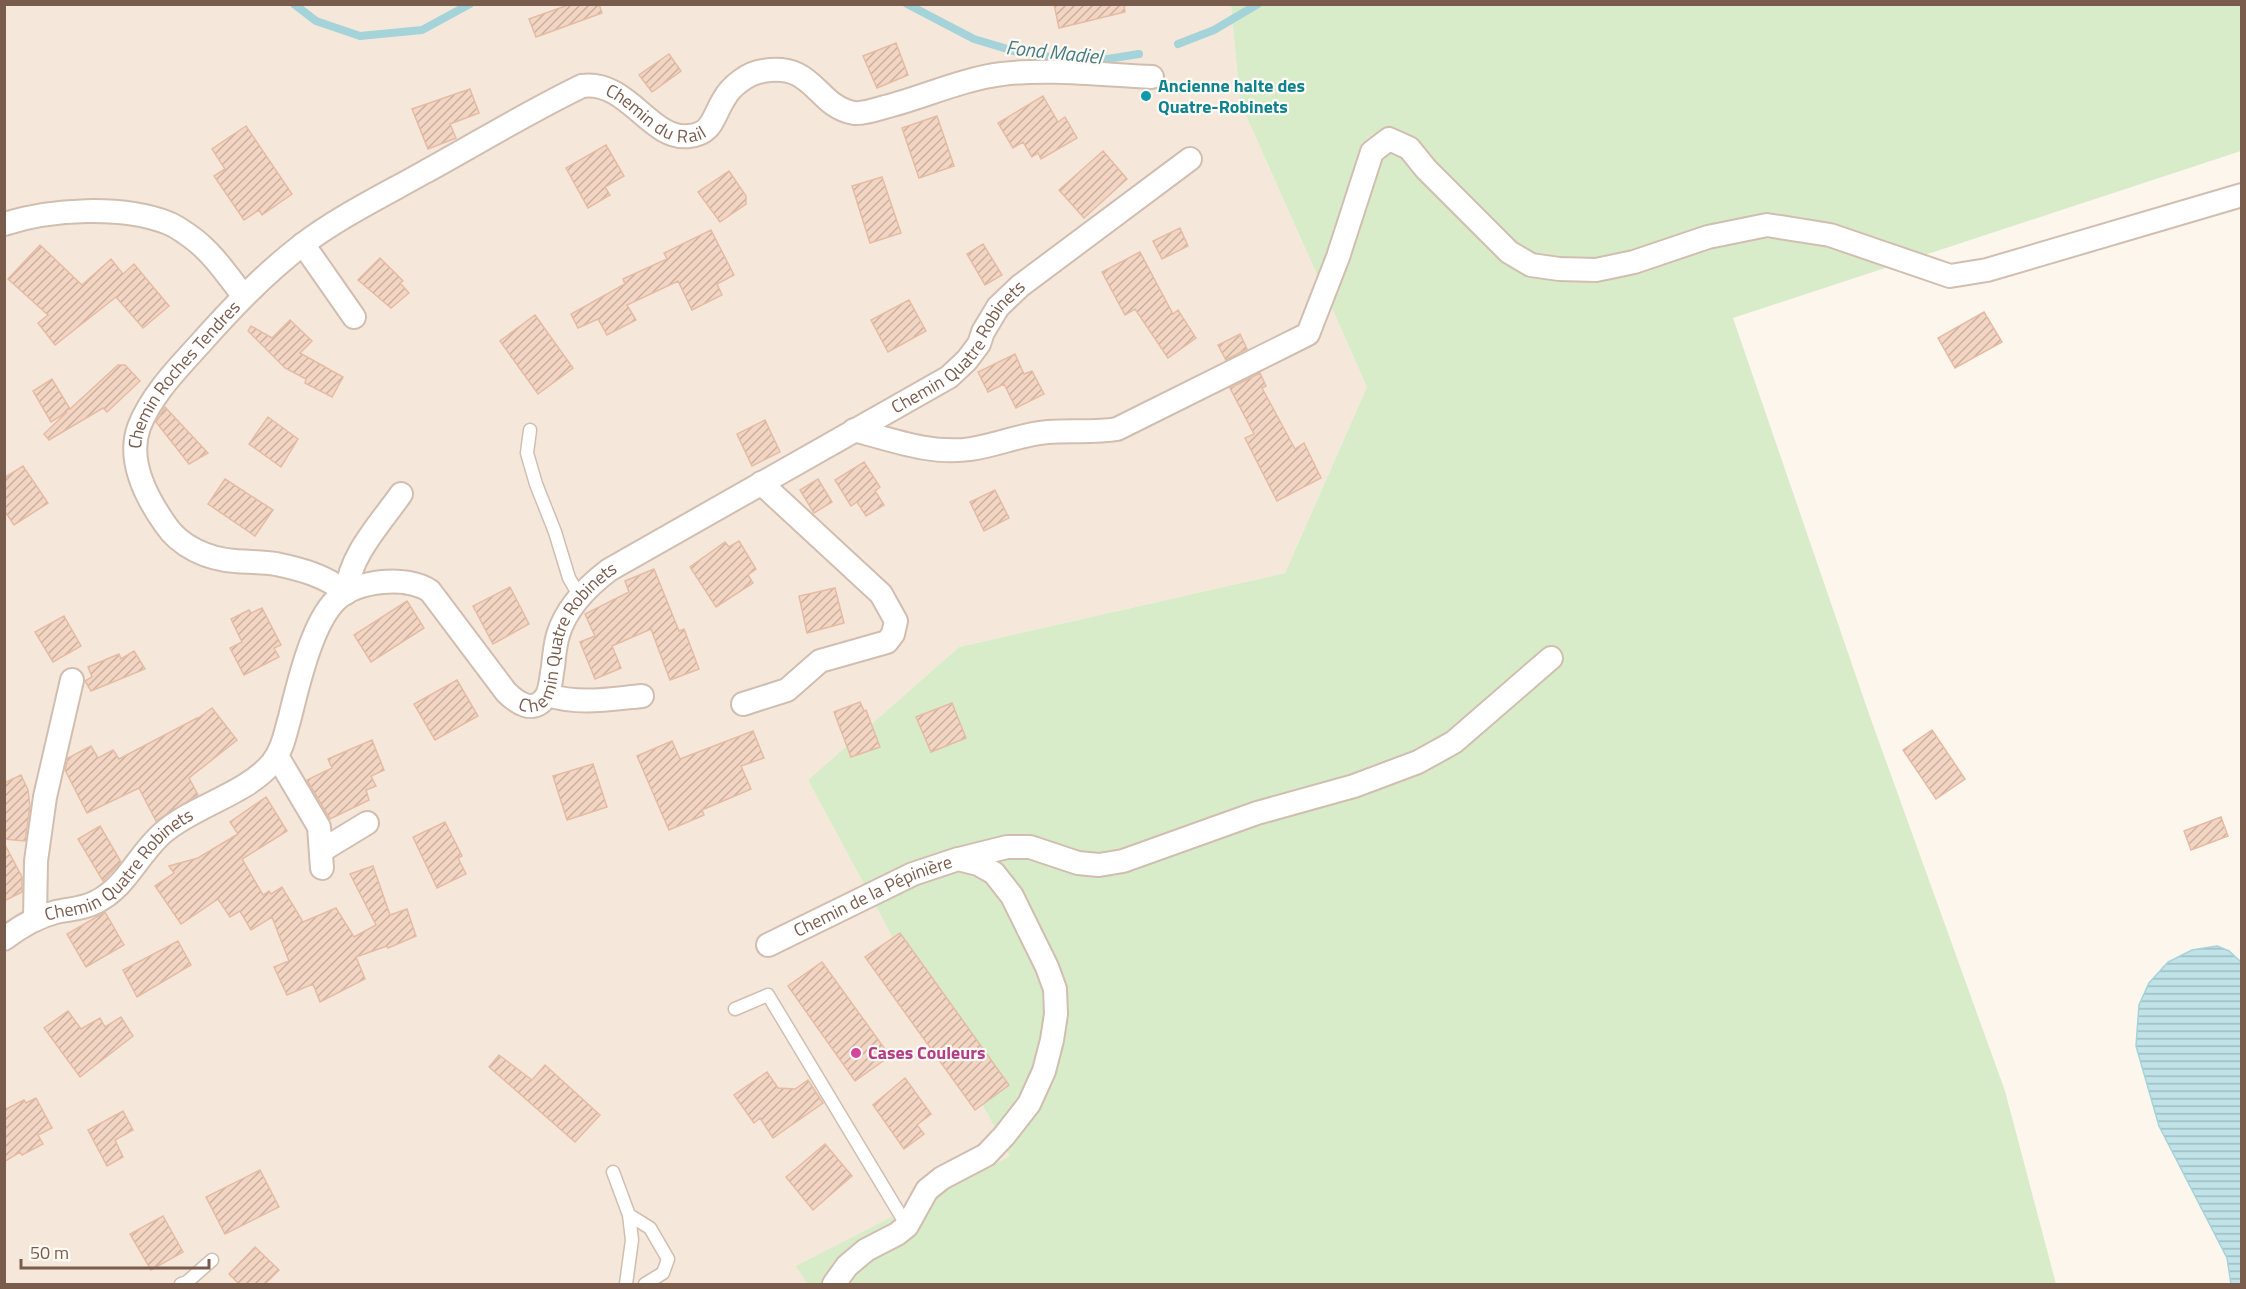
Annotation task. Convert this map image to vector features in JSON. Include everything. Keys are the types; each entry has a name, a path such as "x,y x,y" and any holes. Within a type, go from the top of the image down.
{"street":[{"name":"Chemin du Rail","path":"243,295 303,244 340,219 582,86 606,87 666,132 677,136 690,136 712,125 723,99 732,88 761,71 782,70 801,74 828,100 856,114 914,99 970,80 1002,74 1034,72 1152,77"},
{"path":"854,430 920,447 943,450 970,449 1048,432 1099,432 1117,429 1308,334 1338,257 1372,152 1389,139 1409,148 1426,169 1509,252 1531,265 1560,269 1596,270 1624,264 1708,237 1767,225 1830,235 1950,276 1987,270 2241,195"},
{"name":"Chemin Quatre Robinets","path":"4,939 35,919 78,909 110,893 164,831 262,772 278,756 282,749 300,677 317,630 329,608 346,593 367,585 390,582 421,584 430,591 506,692 522,705 540,704 548,695 558,634 580,597 594,582 609,570 949,376 967,360 979,344 983,332 998,308 1020,286 1190,159"},
{"name":"Chemin Roches Tendres","path":"4,224 26,216 76,212 124,212 169,223 193,238 212,256 243,295 169,378 143,419 139,428 135,460 144,487 165,525 180,541 199,553 232,561 275,564 294,569 322,577 346,593"},
{"path":"303,244 354,317"},
{"path":"743,704 787,690 820,661 887,642 893,634 896,621 881,594 761,483"},
{"path":"346,593 348,576 355,559 401,494"},
{"path":"958,859 1007,847 1030,847 1078,863 1099,865 1123,861 1257,813 1354,786 1418,762 1454,742 1551,658"},
{"path":"35,919 36,861 45,797 72,680"},
{"path":"548,695 563,700 582,702 642,696"},
{"path":"278,756 319,826 322,859 367,823"},
{"name":"Chemin de la Pépinière","path":"768,945 913,874 958,859 978,864 994,873 1012,896 1047,967 1055,989 1056,1014 1044,1071 1029,1104 986,1155 942,1178 927,1190 907,1226 897,1234 866,1250 847,1266 834,1284"}],"lane":[{"path":"530,430 527,453 536,484 555,532 569,578 580,597"},
{"path":"735,1009 768,995 907,1226"},
{"path":"613,1172 629,1215 632,1240 626,1284"},
{"path":"629,1215 650,1228 668,1259 663,1273 645,1284"},
{"path":"181,1284 187,1282 212,1260"}],"shaded area":[{"path":"5,5 1231,5 1240,102 1367,387 1285,573 959,647 808,780 1010,1156 797,1266 807,1284 5,1284"}],"green space":[{"path":"1231,5 2241,5 2241,151 1733,318 1869,714 2005,1091 2056,1284 807,1284 796,1266 1010,1156 808,780 959,647 1285,573 1367,387 1240,102"}],"water":[{"path":"2217,946 2229,951 2241,962 2241,1284 2231,1284 2227,1258 2159,1126 2136,1046 2139,1005 2149,983 2168,962 2192,950"}],"building":[{"path":"571,4 599,4 602,13 536,37 529,19"},
{"path":"1054,4 1124,4 1125,12 1059,28"},
{"path":"896,43 908,75 877,88 863,56"},
{"path":"669,54 681,71 652,92 639,75"},
{"path":"470,89 479,113 450,124 456,138 428,149 412,109"},
{"path":"1043,96 1058,122 1065,117 1077,138 1041,159 1038,153 1032,157 1023,142 1013,148 998,123"},
{"path":"937,116 954,166 919,178 902,128"},
{"path":"246,126 292,194 262,215 259,210 244,220 214,176 225,169 212,149"},
{"path":"606,145 624,176 605,187 610,195 588,208 566,168"},
{"path":"1103,151 1127,179 1084,218 1059,190"},
{"path":"729,171 746,196 746,204 720,222 698,192"},
{"path":"882,177 901,233 870,243 852,186"},
{"path":"1180,228 1188,246 1162,259 1153,241"},
{"path":"711,230 734,275 717,284 722,295 692,310 678,281 627,305 636,320 607,335 598,319 578,328 571,314 625,284 623,279 667,259 664,253"},
{"path":"983,244 1002,275 985,285 967,254"},
{"path":"40,245 82,285 111,259 123,274 134,264 169,306 143,328 116,297 55,345 38,323 48,315 8,279"},
{"path":"1140,252 1173,314 1178,310 1196,338 1168,358 1135,309 1125,315 1102,272"},
{"path":"380,258 403,281 400,283 409,293 391,308 358,280"},
{"path":"909,300 926,331 888,352 871,320"},
{"path":"1984,312 2002,342 1955,368 1938,338"},
{"path":"535,315 573,368 538,394 500,341"},
{"path":"290,320 312,341 300,353 343,377 332,397 305,383 306,379 285,368 248,331 251,326 272,338"},
{"path":"1240,334 1247,349 1226,360 1218,345"},
{"path":"1015,354 1024,374 1032,371 1044,394 1016,408 1004,384 988,392 978,372"},
{"path":"118,365 125,365 140,381 107,412 103,408 49,440 44,434 67,412 51,422 33,391 52,379 70,409"},
{"path":"1260,373 1266,386 1262,388 1295,449 1304,443 1321,478 1277,501 1245,438 1254,434 1230,388"},
{"path":"165,407 208,453 189,464 156,422"},
{"path":"268,417 298,439 281,467 249,444"},
{"path":"765,420 780,452 752,466 737,434"},
{"path":"864,462 880,487 875,491 884,505 866,516 857,502 851,506 835,480"},
{"path":"23,466 48,503 14,525 4,510 4,478"},
{"path":"225,479 273,510 255,536 208,504"},
{"path":"818,479 832,502 814,513 800,490"},
{"path":"995,490 1009,518 984,531 970,502"},
{"path":"739,541 756,569 748,575 753,583 716,607 690,567 725,542 729,547"},
{"path":"654,569 679,631 684,629 699,669 670,680 651,629 612,646 621,668 595,679 580,642 595,636 585,614 629,592 625,581"},
{"path":"510,587 529,624 493,644 473,606"},
{"path":"835,588 844,623 807,633 799,596"},
{"path":"407,601 424,628 371,662 354,635"},
{"path":"262,608 281,645 274,648 279,657 244,675 230,648 242,642 231,619 249,610 251,613"},
{"path":"64,616 81,646 53,662 35,632"},
{"path":"134,651 145,669 91,691 85,681 92,677 88,667 119,654 121,659"},
{"path":"457,680 478,716 435,740 414,704"},
{"path":"860,702 864,711 866,710 880,747 851,757 834,712"},
{"path":"952,703 966,738 931,752 916,717"},
{"path":"212,708 237,740 189,778 198,795 156,821 139,788 87,813 65,770 68,758 91,746 98,758 113,750 119,759 197,719"},
{"path":"1932,730 1965,779 1936,799 1903,750"},
{"path":"753,731 764,758 741,766 751,789 702,810 704,815 669,830 637,756 672,741 680,759"},
{"path":"372,740 384,770 371,776 376,786 366,790 369,800 330,819 307,780 332,768 328,759"},
{"path":"593,764 607,807 567,820 553,776"},
{"path":"21,775 28,790 30,806 25,841 4,839 4,783"},
{"path":"266,797 287,831 242,859 263,895 269,891 271,894 282,887 303,922 336,908 354,937 376,925 350,874 373,866 390,915 407,909 416,936 388,948 387,946 356,957 365,979 320,1002 313,984 287,995 274,967 289,961 272,917 251,930 240,911 230,917 218,899 181,924 155,886 174,873 169,866 198,858 238,834 230,822"},
{"path":"2221,817 2228,836 2191,850 2184,831"},
{"path":"445,822 462,856 458,858 466,874 437,888 413,837"},
{"path":"100,826 121,862 103,881 78,839"},
{"path":"4,843 22,877 22,892 4,901"},
{"path":"105,912 124,945 86,967 67,934"},
{"path":"900,933 1009,1085 975,1110 865,957"},
{"path":"178,941 191,965 137,997 123,970"},
{"path":"822,962 890,1056 855,1081 788,986"},
{"path":"68,1011 81,1029 100,1018 105,1027 121,1017 133,1036 80,1077 44,1028"},
{"path":"499,1055 532,1080 545,1065 600,1115 575,1142 489,1067"},
{"path":"767,1072 778,1088 795,1089 808,1080 823,1103 773,1138 760,1118 754,1123 734,1095"},
{"path":"905,1078 931,1114 917,1125 924,1134 904,1149 873,1105"},
{"path":"36,1098 52,1128 38,1135 43,1144 22,1155 20,1152 4,1162 4,1110 24,1100 26,1103"},
{"path":"123,1111 133,1130 115,1140 123,1157 107,1166 88,1130"},
{"path":"825,1144 852,1176 813,1210 786,1177"},
{"path":"260,1170 279,1207 225,1234 206,1197"},
{"path":"163,1216 183,1252 151,1270 130,1234"},
{"path":"255,1247 279,1270 265,1284 239,1284 229,1274"}],"waterway":[{"name":"Fond Madiel","path":"294,4 316,21 360,36 422,30 470,4"},
{"name":"Fond Madiel","path":"907,4 974,39 1017,52 1057,58 1101,60 1139,54"},
{"name":"Fond Madiel","path":"1178,44 1214,30 1258,4"}],"place":[{"name":"Ancienne halte des Quatre-Robinets","path":"1146,96"},
{"name":"Cases Couleurs","path":"856,1053"}]}
